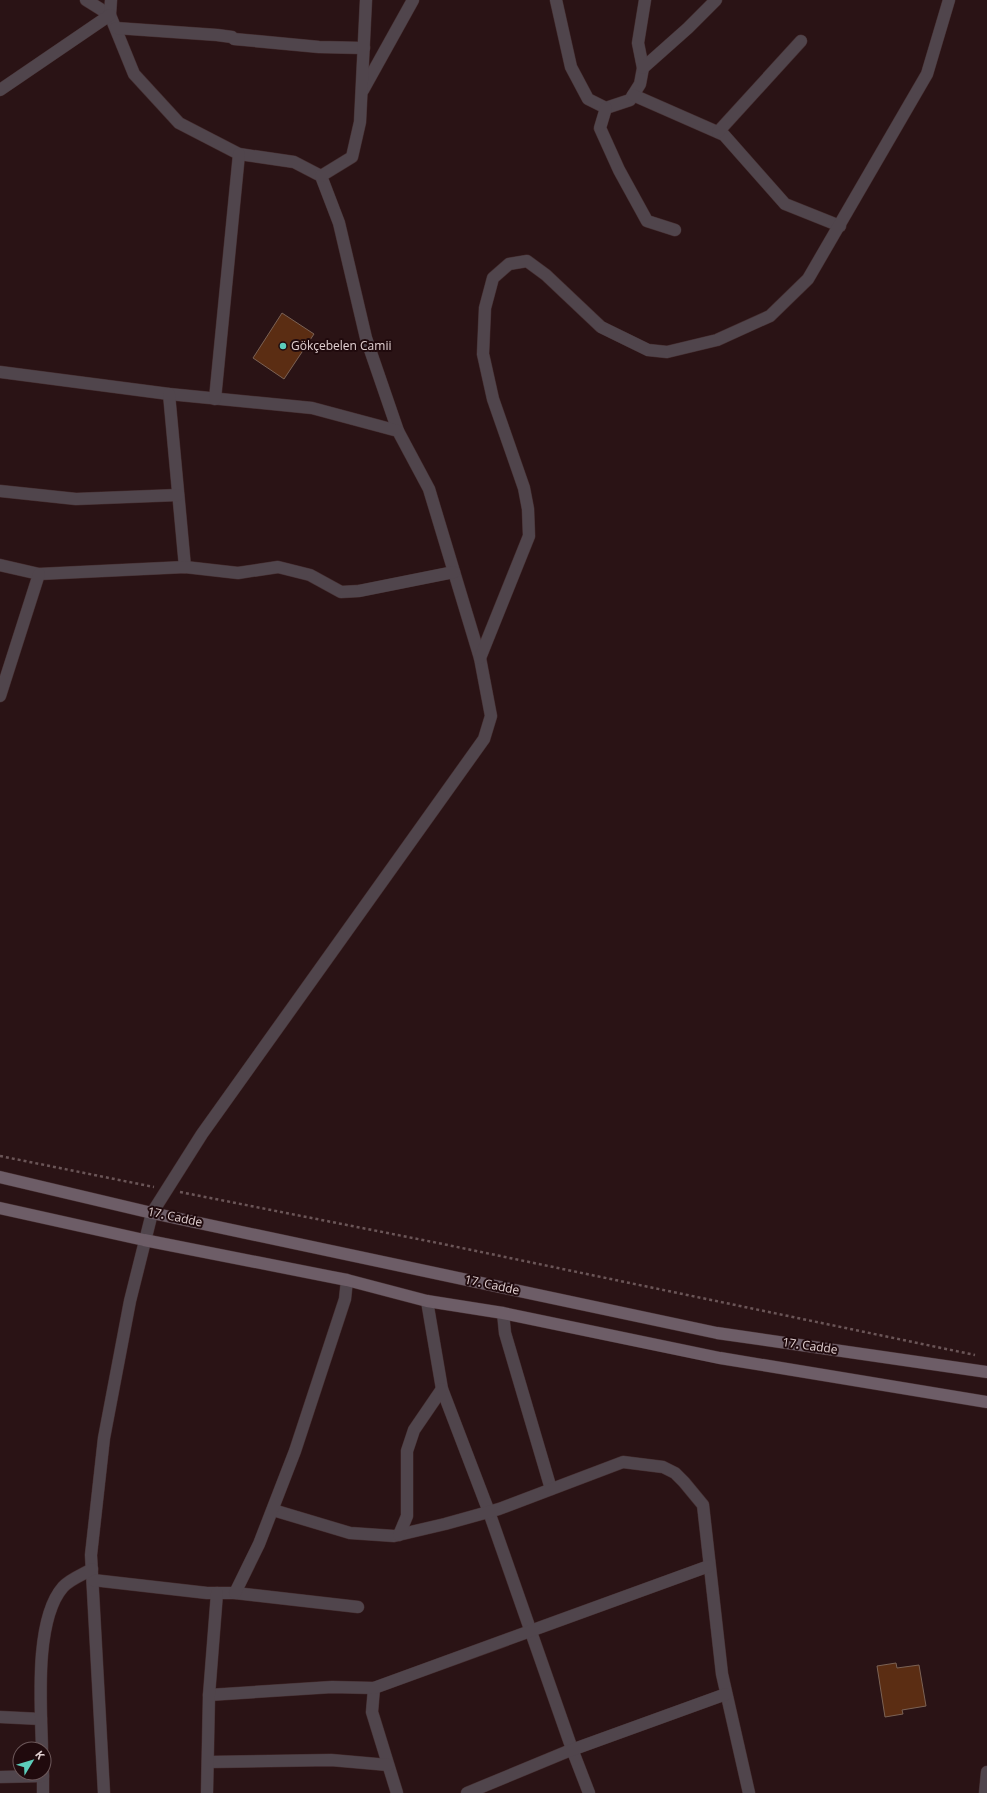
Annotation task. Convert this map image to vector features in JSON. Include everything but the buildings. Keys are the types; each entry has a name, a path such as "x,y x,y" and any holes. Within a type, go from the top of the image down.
{"street":[{"path":"86,0 110,15"},
{"path":"104,1793 91,1555 104,1438 130,1301 152,1212 211,1121 484,739 491,716 480,658 429,489 398,431 366,338 339,223 321,176 294,162 239,154 179,123 134,74 110,15 111,0"},
{"path":"321,176 352,157 360,122 366,0"},
{"path":"362,93 412,0"},
{"path":"556,0 571,67 588,99 606,108 630,100 640,84 643,68 638,43 645,0"},
{"path":"643,68 688,28 716,0"},
{"path":"480,658 529,536 528,509 524,488 493,399 483,354 485,308 493,278 509,264 527,261 546,275 601,327 648,350 667,352 717,340 770,316 808,279 927,74 949,0"},
{"path":"0,90 110,15"},
{"path":"116,28 218,35 232,37 234,40 261,43 364,48"},
{"path":"718,132 801,41"},
{"path":"633,95 724,135 785,204 840,226"},
{"path":"606,108 600,128 619,170 647,221 675,230"},
{"path":"215,399 239,154"},
{"path":"0,372 169,394 312,408 398,431"},
{"path":"169,394 185,568"},
{"path":"0,491 76,499 178,495"},
{"path":"0,565 39,574 185,568 238,573 278,567 310,575 341,592 359,591 454,572"},
{"path":"0,696 3,676 39,574"},
{"name":"17. Cadde","path":"0,1177 152,1212 717,1333 987,1372"},
{"name":"17. Cadde","path":"0,1208 144,1240 347,1280 427,1300 503,1313 720,1358 987,1402"},
{"path":"235,1593 259,1544 298,1444 345,1299 347,1280"},
{"path":"427,1300 442,1389 589,1793"},
{"path":"503,1313 505,1333 551,1489"},
{"path":"399,1535 407,1516 407,1451 414,1430 442,1389"},
{"path":"272,1510 350,1533 394,1536 488,1512 623,1462 663,1467 675,1473 703,1505 722,1674 749,1793"},
{"path":"209,1695 332,1687 374,1688 709,1566"},
{"path":"42,1741 40,1666 50,1608 64,1586 92,1575 217,1593 235,1593 358,1607"},
{"path":"207,1793 209,1695 217,1593"},
{"path":"374,1688 372,1712 397,1793"},
{"path":"466,1793 572,1749 726,1694"},
{"path":"0,1717 41,1719"},
{"path":"208,1762 331,1760 388,1765"},
{"path":"985,1793 987,1772"},
{"path":"0,1777 12,1776"},
{"path":"43,1781 43,1793"}],"path":[{"path":"0,1156 438,1243 980,1356"}],"place":[{"name":"Gökçebelen Camii","path":"283,346"}]}
